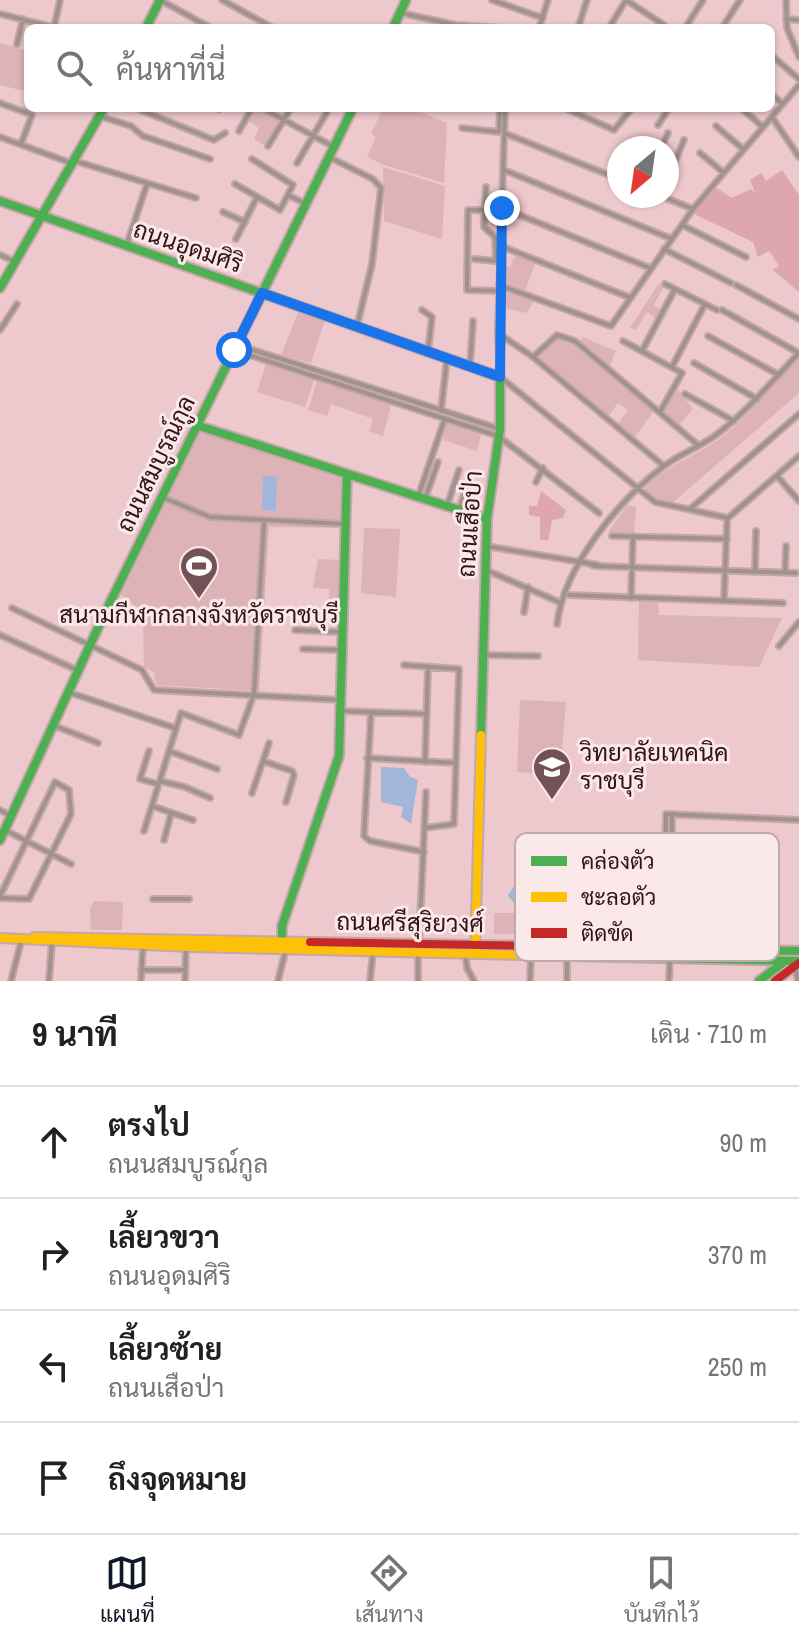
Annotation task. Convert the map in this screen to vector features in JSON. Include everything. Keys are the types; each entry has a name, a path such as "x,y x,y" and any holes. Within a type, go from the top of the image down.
{"street":[{"path":"54,24 60,0"},
{"path":"222,0 266,24"},
{"path":"395,24 406,0"},
{"path":"492,0 543,18"},
{"path":"541,24 548,0"},
{"path":"579,24 587,0"},
{"path":"611,24 626,0 662,24"},
{"path":"688,24 703,0"},
{"path":"725,24 740,0"},
{"path":"786,0 786,19 799,57"},
{"path":"148,24 158,1 203,24"},
{"path":"400,13 447,24"},
{"path":"0,14 42,24"},
{"path":"17,44 23,19"},
{"path":"786,19 799,20"},
{"path":"775,58 799,79"},
{"path":"486,210 468,210 467,290 499,288 611,326 693,209 799,85"},
{"path":"775,97 783,104"},
{"path":"0,103 32,115 21,144"},
{"path":"0,288 101,112 131,126 143,136 210,159"},
{"path":"146,112 214,140 225,133"},
{"path":"239,131 250,112"},
{"path":"269,112 334,147"},
{"path":"268,146 288,112"},
{"path":"297,163 327,112"},
{"name":"ถนนสมบูรณ์กูล","path":"0,840 196,425 351,112"},
{"path":"462,128 499,132 502,112"},
{"name":"ถนนเสือป่า","path":"475,948 487,519 499,432 498,261 504,170 503,112"},
{"path":"574,112 614,130 629,112"},
{"path":"658,125 666,112"},
{"path":"746,112 763,127"},
{"path":"772,117 799,157"},
{"path":"716,126 743,149"},
{"path":"504,133 607,174"},
{"path":"0,137 74,163 196,198"},
{"path":"679,152 684,140"},
{"path":"700,153 723,173"},
{"path":"329,157 373,179 381,188 372,264 357,327"},
{"path":"235,184 280,210 293,185 252,159"},
{"path":"504,170 672,239"},
{"path":"126,247 147,184"},
{"path":"474,259 498,261 496,241 484,227 486,187"},
{"path":"288,195 306,204"},
{"path":"236,239 257,197"},
{"name":"ถนนอุดมศิริ","path":"0,201 500,377"},
{"path":"679,203 693,209"},
{"path":"502,208 650,268"},
{"path":"223,212 245,222"},
{"path":"682,225 746,257"},
{"path":"501,246 631,298"},
{"path":"664,249 799,319"},
{"path":"0,255 17,262"},
{"path":"557,624 559,602 581,561 637,488 664,466 709,441 734,421 799,353 665,284"},
{"path":"642,351 675,289"},
{"path":"0,330 17,304"},
{"path":"672,367 705,304"},
{"path":"422,310 432,317 428,352"},
{"path":"470,365 473,321"},
{"path":"498,333 533,357 664,466"},
{"path":"708,336 779,375"},
{"path":"533,357 551,338 569,338 698,445"},
{"path":"623,341 672,367 682,376 660,412"},
{"path":"235,347 316,376 443,414"},
{"path":"235,347 499,432 599,513"},
{"path":"421,498 443,414 447,358"},
{"path":"694,363 757,399"},
{"path":"500,377 661,505 728,518 799,456"},
{"path":"685,394 734,421"},
{"path":"690,509 799,414"},
{"path":"196,425 487,519"},
{"path":"421,498 438,462"},
{"path":"536,482 543,468"},
{"path":"447,506 459,470"},
{"path":"459,510 471,473"},
{"path":"278,981 284,944 282,926 334,778 340,711 347,474"},
{"path":"776,475 799,501"},
{"path":"162,497 198,515 264,522 345,524"},
{"path":"144,831 181,713 239,735 254,694 264,522"},
{"path":"724,601 727,522"},
{"path":"755,571 756,531"},
{"path":"612,536 727,539"},
{"path":"631,598 633,536"},
{"path":"486,546 600,565 796,573"},
{"path":"785,572 786,546"},
{"path":"486,570 559,602"},
{"path":"524,612 528,587"},
{"path":"569,595 783,603"},
{"path":"12,608 142,670 154,690 340,700"},
{"path":"779,646 799,622"},
{"path":"295,630 341,632"},
{"path":"0,635 79,671"},
{"path":"303,649 341,650"},
{"path":"483,655 538,656"},
{"path":"404,665 459,669 454,824 424,828"},
{"path":"425,762 428,667"},
{"path":"68,692 175,728"},
{"path":"340,711 427,714"},
{"path":"371,713 364,836 370,841 424,852"},
{"path":"53,725 98,743"},
{"path":"252,793 269,743"},
{"path":"149,751 140,779 185,787 210,798"},
{"path":"169,751 217,769"},
{"path":"367,758 456,763"},
{"path":"263,761 292,771 294,775 286,802"},
{"path":"55,782 69,790 71,814 29,899 0,897 27,841 55,782"},
{"path":"418,981 426,792"},
{"path":"152,806 193,820"},
{"path":"0,810 11,816"},
{"path":"164,840 171,814"},
{"path":"669,833 669,814 799,820"},
{"path":"5,830 71,864"},
{"path":"153,899 189,899"},
{"name":"ถนนศรีสุริยวงศ์","path":"22,938 49,935 515,949"},
{"name":"ถนนศรีสุริยวงศ์","path":"0,938 143,945 284,944 465,952 475,948 515,952"},
{"path":"11,981 22,938"},
{"path":"49,981 52,941"},
{"path":"141,981 143,945"},
{"path":"185,981 186,946"},
{"path":"370,980 373,950"},
{"path":"465,952 467,968 474,981"},
{"path":"759,981 786,960 798,958"},
{"path":"775,981 798,958"},
{"path":"798,958 798,981"},
{"name":"ถนนศรีสุริยวงศ์","path":"779,960 786,960"},
{"path":"530,981 531,961"},
{"path":"668,961 669,981"},
{"path":"141,970 185,970"}],"shaded area":[{"path":"0,43 24,50 24,91 0,85"},
{"path":"254,112 263,112 279,121 264,145 254,139 259,128 248,121"},
{"path":"381,112 421,112 447,123 444,183 367,157 376,137 371,134"},
{"path":"383,167 445,186 442,239 384,221"},
{"path":"782,170 799,195 799,292 773,270 779,266 769,251 758,257 753,242 694,214 715,187 732,198 751,189 755,193 750,180 761,173 766,181"},
{"path":"516,254 536,262 525,290 503,282 503,265 510,267"},
{"path":"659,283 664,286 654,305 661,310 656,319 647,312 636,330 630,328"},
{"path":"503,288 534,300 527,313 503,308"},
{"path":"299,310 325,320 311,363 281,355"},
{"path":"559,337 578,347 654,411 634,438 618,424 628,410 618,403 608,417 537,357"},
{"path":"583,337 616,351 609,367 580,342"},
{"path":"799,358 799,393 670,505 644,491 663,473 734,427"},
{"path":"266,364 314,380 305,407 257,392"},
{"path":"317,381 391,405 383,436 369,431 373,419 331,404 327,416 308,410"},
{"path":"678,389 693,409 679,425 664,412"},
{"path":"446,423 481,435 477,451 443,440"},
{"path":"203,430 341,478 340,528 269,527 259,691 156,685 154,672 144,667 143,612 121,595 197,435"},
{"path":"541,491 566,510 563,518 552,520 548,541 540,539 540,517 529,515 529,506 537,506"},
{"path":"627,505 636,507 634,533 608,532"},
{"path":"364,528 400,529 396,597 361,593"},
{"path":"318,559 339,560 339,614 329,613 329,589 313,588"},
{"path":"639,601 658,601 659,615 782,618 759,667 638,660"},
{"path":"520,700 566,702 560,775 517,772"},
{"path":"94,901 123,902 122,930 91,930 90,908"},
{"path":"494,913 515,913 515,934 494,934"}],"water":[{"path":"263,476 277,477 276,511 262,510"},
{"path":"381,767 404,768 410,777 418,780 411,824 401,817 403,807 381,802"},
{"path":"513,887 515,887 515,904 508,896"}],"traffic: fast":[{"path":"148,24 160,0"},
{"path":"395,24 406,0"},
{"path":"0,288 102,112"},
{"path":"0,840 103,617 351,112"},
{"path":"0,201 500,377 500,429 487,519 481,735"},
{"path":"196,425 487,519"},
{"path":"282,940 282,926 339,756 347,474"},
{"path":"779,951 799,951"},
{"path":"779,961 799,961"},
{"path":"759,981 785,961"}],"traffic: slow":[{"path":"475,952 481,735"},
{"path":"34,937 310,942"},
{"path":"0,938 190,947 515,955"}],"traffic: jam":[{"path":"310,942 515,946"},
{"path":"775,981 799,963"}],"place":[{"name":"สนามกีฬากลางจังหวัดราชบุรี","path":"199,600"},
{"name":"วิทยาลัยเทคนิค ราชบุรี","path":"552,801"}],"route":[{"path":"234,350 262,293 500,377 498,333 502,208"}]}
